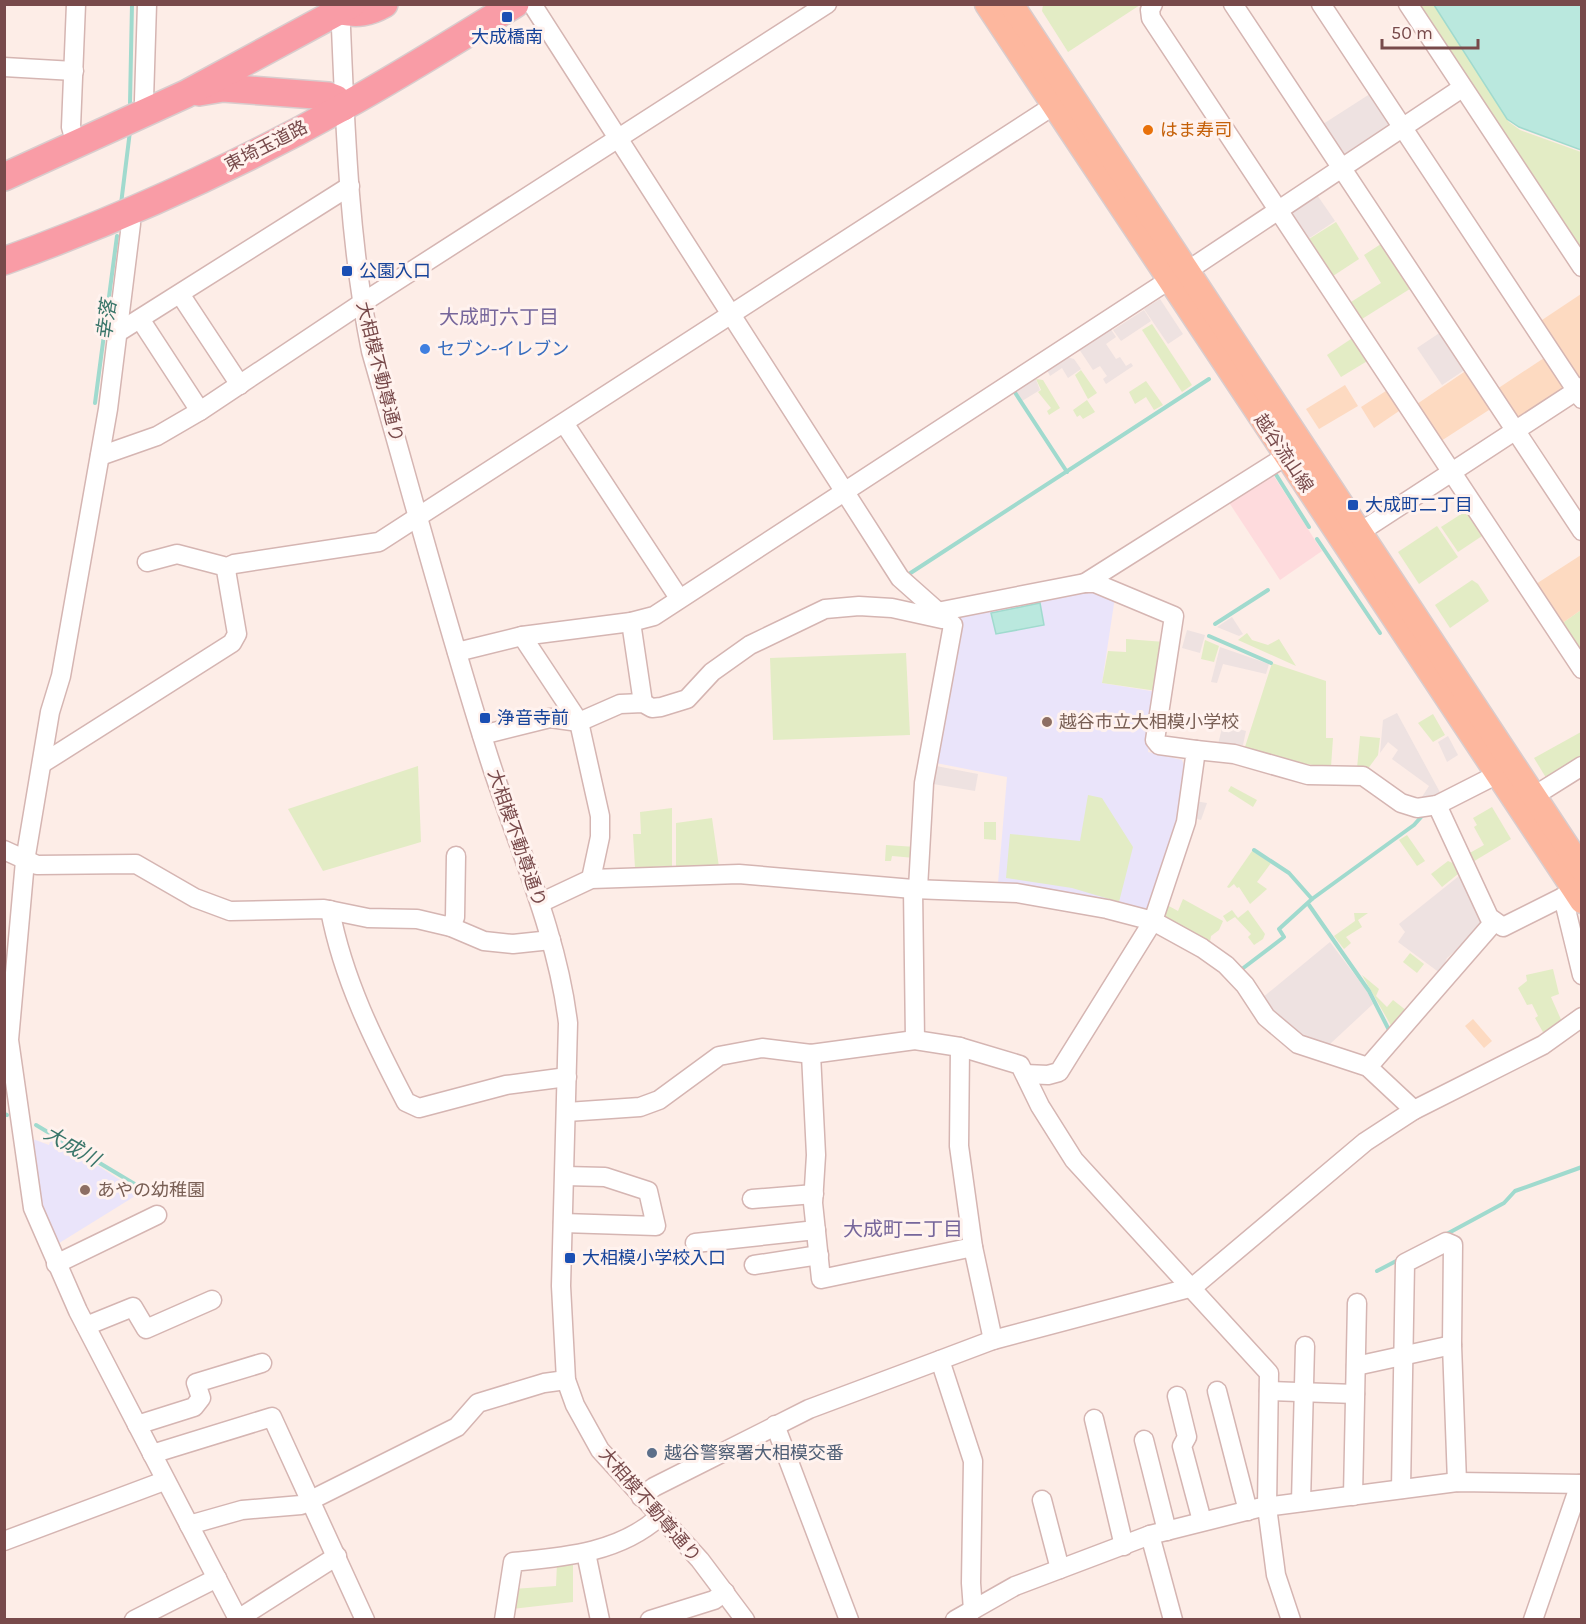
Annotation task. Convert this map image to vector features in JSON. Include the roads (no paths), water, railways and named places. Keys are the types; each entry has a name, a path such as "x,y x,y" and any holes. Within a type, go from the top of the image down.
{"highway":[{"path":"4,177 186,94 344,7 359,14 370,12 384,4"},
{"name":"東埼玉道路","path":"4,261 126,214 206,178 343,107 515,4"},
{"path":"186,94 223,88 304,94 328,96 343,107"}],"main road":[{"name":"越谷流山線","path":"987,4 1053,106 1178,275 1360,532 1533,796 1575,889"},
{"name":"越谷流山線","path":"1015,6 1286,456 1575,889"}],"street":[{"path":"75,146 71,127 76,4"},
{"path":"147,4 144,100 147,113"},
{"path":"532,4 900,578 953,625 924,783 916,889 915,1040"},
{"path":"100,456 157,436 200,411 362,303 827,4"},
{"path":"1153,4 1150,10 1151,18 1581,669"},
{"path":"1233,4 1581,531"},
{"path":"1321,4 1402,129 1580,392 1360,532"},
{"path":"1408,4 1581,267"},
{"name":"大相模不動尊通り","path":"344,7 343,107 362,303 371,351 482,735 559,963 567,1012 562,1318 566,1380 575,1405 600,1450 700,1560 745,1620"},
{"path":"4,67 74,71"},
{"path":"457,652 522,636 648,618 1342,169 1462,88"},
{"path":"147,562 177,554 225,568 234,564 379,542 1053,106"},
{"path":"117,333 350,186"},
{"path":"126,214 130,224 100,456 25,861 7,1021 33,1208 56,1264 86,1326 164,1481 238,1619 337,1556"},
{"path":"180,294 240,385"},
{"path":"140,319 200,411"},
{"path":"564,423 680,598"},
{"path":"1085,583 1286,456"},
{"path":"43,763 232,643 237,634 225,568"},
{"path":"482,735 550,718 579,722 620,704 643,703 652,708 687,699 712,672 750,645 825,609 859,606 892,608 943,616 1085,583 1095,583 1174,616 1155,740 1159,745 1234,754 1308,775 1363,776 1401,803 1416,808 1437,805 1498,774"},
{"path":"631,622 643,703"},
{"path":"522,636 579,722 600,816 600,837 591,879"},
{"path":"1025,1074 1048,1075 1059,1072 1153,921 1186,822 1196,750"},
{"path":"1533,796 1581,766"},
{"path":"1437,805 1489,917 1494,922 1503,927 1575,889 1581,975"},
{"path":"4,850 37,865 136,864 195,898 230,911 330,910 368,918 417,919 451,927 484,941 513,944 551,940"},
{"path":"451,927 455,917 456,856"},
{"path":"540,903 591,879 739,874 916,889 1017,893 1096,907 1153,921 1202,948 1226,965 1245,985 1266,1017 1298,1044 1368,1067 1414,1110"},
{"path":"330,910 337,947 357,1001 376,1045 406,1102 418,1108 506,1085 567,1077"},
{"path":"1368,1067 1435,986 1494,922"},
{"path":"641,1497 654,1486 809,1409 993,1340 1193,1287 1365,1142 1414,1110 1543,1045 1581,1017"},
{"path":"567,1112 640,1107 659,1100 719,1056 762,1048 812,1054 915,1040 960,1047 1014,1061 1020,1065 1040,1106 1074,1160 1193,1287 1269,1373 1267,1507 1276,1575 1291,1620"},
{"path":"960,1047 958,1146 973,1247 993,1340"},
{"path":"812,1054 816,1155 814,1194 821,1279 973,1247"},
{"path":"563,1223 656,1226 648,1191 605,1177 564,1176"},
{"path":"752,1199 814,1194"},
{"path":"56,1264 157,1215"},
{"path":"695,1243 816,1230"},
{"path":"1401,1489 1405,1263 1446,1242 1453,1245 1452,1345 1457,1482"},
{"path":"754,1265 819,1255"},
{"path":"86,1326 133,1306 146,1329 212,1300"},
{"path":"1353,1496 1357,1303"},
{"path":"1356,1366 1452,1345"},
{"path":"1301,1502 1305,1346"},
{"path":"940,1360 973,1461 970,1583 973,1610"},
{"path":"137,1425 194,1407 201,1398 196,1383 262,1364"},
{"path":"189,1525 242,1510 301,1505 457,1427 478,1402 544,1383 566,1380"},
{"path":"1217,1391 1248,1510"},
{"path":"1269,1391 1355,1394"},
{"path":"1177,1396 1187,1437 1182,1446 1202,1521"},
{"path":"152,1454 272,1417 365,1620"},
{"path":"1094,1419 1124,1546"},
{"path":"775,1425 849,1620"},
{"path":"1144,1440 1173,1620"},
{"path":"4,1541 164,1481"},
{"path":"955,1620 1015,1586 1060,1569 1159,1533 1248,1510 1457,1482 1581,1484 1533,1620"},
{"path":"1042,1500 1060,1569"},
{"path":"504,1620 513,1563 586,1553 614,1544 650,1525 659,1517"},
{"path":"586,1553 600,1620"},
{"path":"134,1620 217,1578"},
{"path":"650,1620 714,1600 725,1592"}],"water":[{"path":"1434,5 1581,5 1581,150 1519,127 1507,119"},
{"path":"1040,603 1044,625 996,634 991,613"}],"waterway":[{"name":"幸落","path":"130,103 132,4"},
{"name":"幸落","path":"121,204 130,131"},
{"name":"幸落","path":"95,403 117,236"},
{"path":"909,574 1209,379"},
{"path":"1014,391 1067,472"},
{"path":"1275,473 1309,527"},
{"path":"1317,539 1380,633"},
{"path":"1215,624 1268,590"},
{"path":"1209,636 1271,663"},
{"path":"1242,969 1284,937 1279,929 1312,899 1414,825 1422,816"},
{"path":"1254,850 1289,873 1312,899"},
{"path":"1309,905 1369,991 1390,1032"},
{"name":"大成川","path":"36,1125 138,1186"},
{"path":"1443,1236 1504,1203 1515,1191 1582,1167"},
{"path":"1377,1271 1400,1259"}],"place":[{"name":"大成橋南","path":"507,17"},
{"name":"はま寿司","path":"1148,130"},
{"name":"公園入口","path":"347,271"},
{"name":"セブン-イレブン","path":"425,349"},
{"name":"大成町二丁目","path":"1353,505"},
{"name":"浄音寺前","path":"485,718"},
{"name":"越谷市立大相模小学校","path":"1047,722"},
{"name":"あやの幼稚園","path":"85,1190"},
{"name":"大相模小学校入口","path":"570,1258"},
{"name":"越谷警察署大相模交番","path":"652,1453"}],"district":[{"name":"大成町六丁目","path":"499,317"},
{"name":"大成町二丁目","path":"903,1229"}]}
